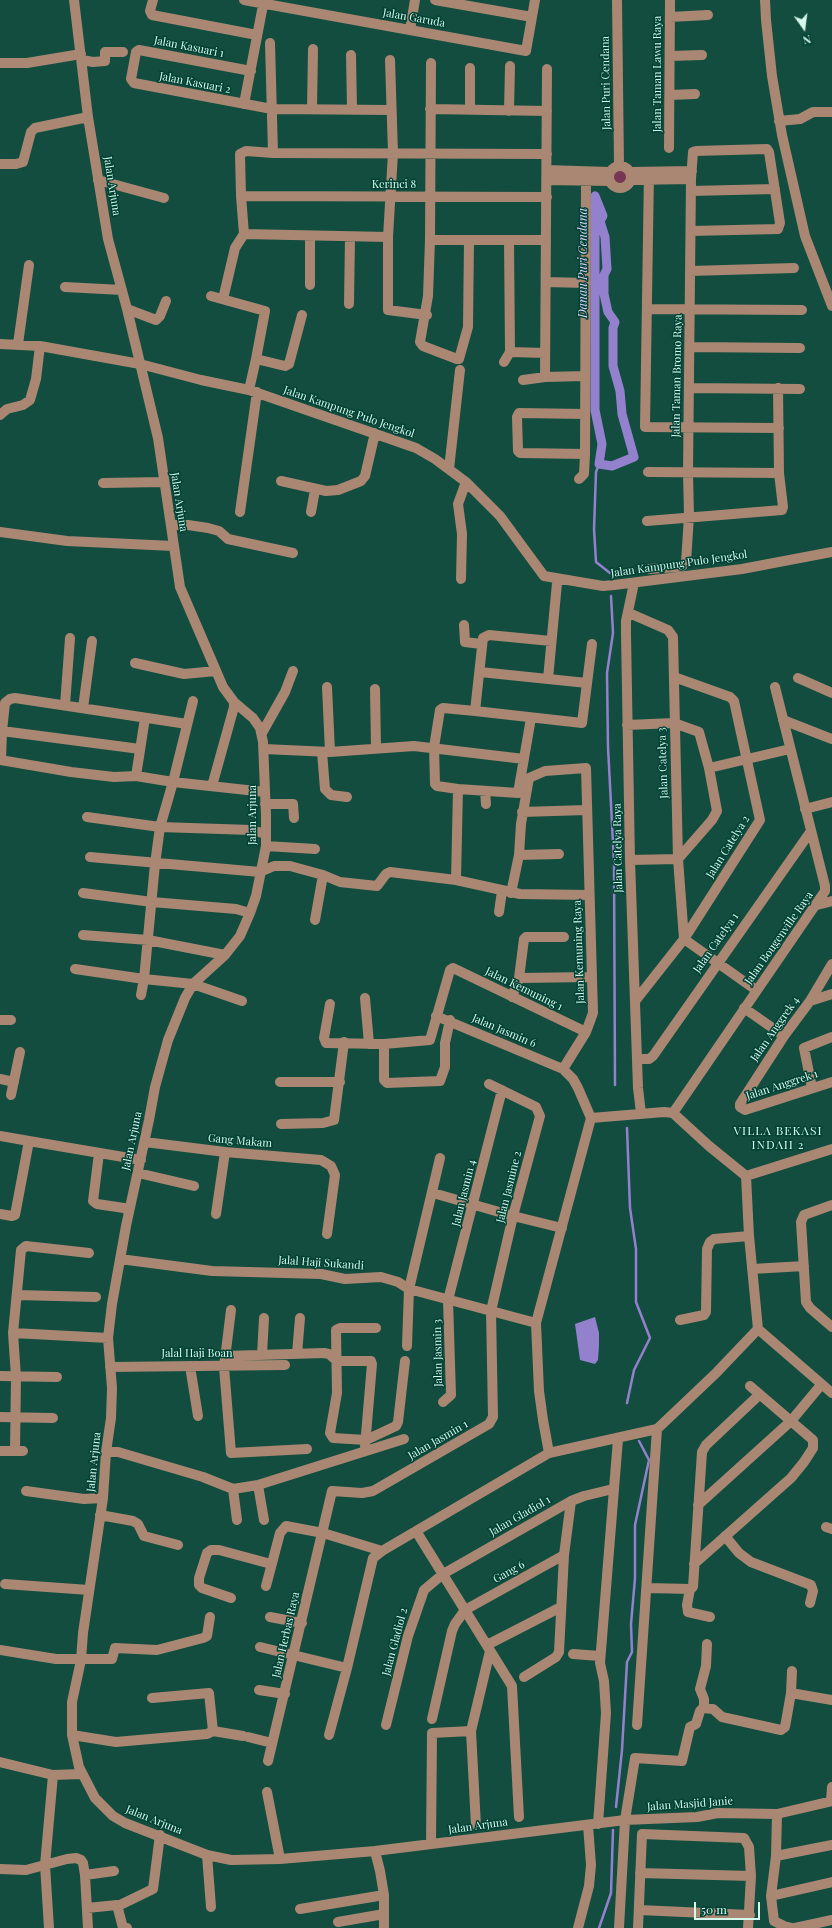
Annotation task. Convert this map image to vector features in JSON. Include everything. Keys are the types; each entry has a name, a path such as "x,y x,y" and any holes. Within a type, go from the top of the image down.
{"street":[{"name":"Jalan Arjuna","path":"74,0 88,117 108,239 127,309 158,438 180,587 223,687 234,702 253,718 262,733 264,749 266,834 266,846 256,896 240,936 225,955 193,984 185,998 168,1040 155,1087 145,1142 129,1211 112,1304 108,1338 111,1418 106,1452 103,1498 89,1590 81,1660 72,1702 72,1735 77,1771 95,1798 113,1816 125,1823 160,1835 207,1855 231,1860 280,1859 375,1851 622,1821"},
{"path":"153,0 150,12 152,15 257,35"},
{"name":"Jalan Garuda","path":"244,0 263,2 526,51 532,17"},
{"path":"410,30 415,0"},
{"path":"435,0 532,17 535,0"},
{"name":"Jalan Puri Cendana","path":"617,0 619,166"},
{"name":"Jalan Taman Lawu Raya","path":"669,148 670,0"},
{"path":"765,0 766,20 779,121 805,236 832,306"},
{"path":"244,104 263,2"},
{"path":"670,17 708,15"},
{"path":"270,43 273,153"},
{"path":"312,109 313,49"},
{"name":"Jalan Kasuari 1","path":"134,64 136,52 140,50 251,71"},
{"path":"0,63 27,63 82,57 93,62 105,61 105,52 123,52"},
{"path":"351,55 352,109"},
{"path":"670,56 702,55"},
{"path":"390,60 393,153 392,196 388,237 388,310 426,315"},
{"path":"430,63 430,240 426,315 420,342 434,354 459,359 468,327 469,240"},
{"name":"Jalan Kasuari 2","path":"134,64 131,79 134,83 272,109 392,110"},
{"path":"509,111 510,66"},
{"path":"470,68 470,110"},
{"path":"545,377 547,69"},
{"path":"670,95 695,94"},
{"path":"430,109 547,111"},
{"path":"779,121 800,119 813,112 832,112"},
{"path":"0,164 16,164 23,162 30,132 35,128 88,117"},
{"name":"Jalan Taman Bromo Raya","path":"650,569 676,567 685,564 689,516 690,271 693,152 767,150 769,152 775,189"},
{"path":"223,299 235,248 244,234 240,196 240,157 242,152 547,154"},
{"path":"619,166 626,167 630,176 627,186 620,188 613,187 609,176 613,167 619,166"},
{"path":"547,175 609,176"},
{"path":"547,175 586,181 609,176"},
{"path":"630,176 692,175"},
{"path":"649,176 645,427 779,428"},
{"path":"98,180 164,198"},
{"path":"579,479 584,474 585,454 586,181"},
{"path":"691,191 775,189 780,226 777,230 691,230"},
{"name":"Kerinci 8","path":"240,196 547,197"},
{"path":"244,234 310,237 388,237"},
{"path":"310,237 310,286"},
{"path":"349,304 350,237"},
{"path":"430,240 546,240"},
{"path":"504,362 510,352 509,240"},
{"path":"18,344 29,265"},
{"path":"690,271 794,268"},
{"path":"546,282 586,283"},
{"path":"65,287 122,290"},
{"path":"211,296 265,311 256,359 240,512"},
{"path":"127,309 156,320 160,316 166,301"},
{"path":"647,309 802,310"},
{"path":"256,359 287,366 302,315"},
{"name":"Jalan Kampung Pulo Jengkol","path":"0,344 40,346 140,364 201,380 253,391 416,448 466,482 500,516 543,575 603,586 742,569 832,552"},
{"path":"0,414 7,409 23,405 30,400 36,379 40,346"},
{"path":"690,347 800,348"},
{"path":"510,352 545,353"},
{"path":"449,469 460,370"},
{"path":"523,380 545,377 585,376"},
{"path":"689,388 800,389"},
{"path":"647,521 689,516 780,511 783,508 779,473 778,388"},
{"path":"585,414 519,414 516,417 518,451 520,453 585,454"},
{"path":"281,481 315,490 326,491 338,490 364,479 375,433"},
{"path":"648,472 779,473"},
{"path":"103,483 164,482"},
{"path":"461,579 462,534 458,504 466,482"},
{"path":"311,512 315,490"},
{"path":"172,525 188,525 208,528 219,531 228,539 293,553"},
{"path":"0,532 67,541 173,546"},
{"path":"548,679 556,583"},
{"name":"Jalan Catelya Raya","path":"634,583 626,625 630,860 638,1088 641,1113"},
{"name":"Jalan Catelya 3","path":"629,613 671,632 673,637 678,859 684,939"},
{"path":"464,625 465,642 481,644"},
{"path":"475,711 480,672 481,644 483,638 489,635 551,641"},
{"path":"65,705 70,638"},
{"path":"83,708 92,641"},
{"path":"531,718 518,793 458,789 437,786 435,784 434,747 441,708 582,723 592,644"},
{"path":"135,663 184,674 216,671"},
{"path":"262,733 285,692 293,670"},
{"path":"480,672 587,683"},
{"name":"Jalan Catelya 2","path":"636,1000 684,939 760,822 735,703 732,699 674,677"},
{"path":"798,678 832,693"},
{"path":"327,687 325,789 331,795 347,797"},
{"name":"Jalan Bougenville Raya","path":"674,1113 756,990 824,896 826,886 810,830 775,687"},
{"path":"375,689 376,748"},
{"path":"187,724 15,698 10,699 5,703 1,760 71,772 114,777 136,776 173,782 265,792"},
{"path":"141,995 160,827 193,701"},
{"path":"212,786 234,707 234,702"},
{"path":"136,776 145,718"},
{"path":"783,720 832,739"},
{"path":"628,725 674,723 699,732 709,768 716,813 678,859 630,860"},
{"path":"2,731 140,749"},
{"path":"264,749 326,752 376,748 434,747 524,759"},
{"path":"709,768 790,749"},
{"name":"Jalan Kemuning Raya","path":"522,812 529,778 532,775 545,771 586,769 593,1013 586,1032 563,1069"},
{"path":"456,880 458,789"},
{"path":"485,791 486,804"},
{"path":"805,809 832,802"},
{"path":"265,804 293,804 294,818"},
{"path":"499,912 519,855 522,812 586,810"},
{"path":"87,817 160,827 251,830 266,834"},
{"name":"Jalan Catelya 1","path":"637,1059 649,1059 653,1056 716,963 810,830"},
{"path":"266,846 315,849"},
{"path":"519,855 559,854"},
{"path":"90,857 155,864 260,872 274,866 290,866 323,875 340,882 377,886 385,875 390,872 456,880 506,892 589,895"},
{"path":"314,920 323,875"},
{"path":"83,893 152,902 236,909 250,913"},
{"path":"817,905 832,901"},
{"path":"83,935 148,940 225,955"},
{"path":"512,997 519,978 524,939 526,937 564,937"},
{"path":"684,939 756,990"},
{"name":"Jalan Anggrek 4","path":"740,1108 740,1104 784,1036 810,1001 832,964"},
{"name":"Jalan Kemuning 1","path":"436,1016 452,968 586,1032"},
{"path":"75,969 144,979 193,984 242,1001"},
{"path":"519,978 591,977"},
{"path":"810,1001 832,994"},
{"path":"365,998 369,1044"},
{"path":"330,1004 325,1041 327,1043 344,1042 384,1044 430,1040 445,1043"},
{"path":"744,1008 784,1036"},
{"path":"430,1040 436,1016"},
{"name":"Jalan Jasmin 6","path":"436,1016 450,1020 563,1069"},
{"path":"0,1020 11,1020"},
{"path":"384,1044 384,1080 388,1084 441,1081 444,1067 445,1043 450,1020"},
{"path":"812,1088 803,1049 806,1046 832,1038"},
{"path":"282,1124 332,1122 335,1118 344,1042"},
{"path":"11,1095 20,1052"},
{"path":"549,1453 539,1391 536,1323 591,1118 573,1079 563,1069"},
{"path":"0,1080 14,1082"},
{"path":"280,1082 340,1082"},
{"name":"Jalan Anggrek 1","path":"740,1108 745,1110 832,1082"},
{"name":"Jalan Jasmine 2","path":"489,1084 536,1107 540,1114 513,1216 491,1311"},
{"name":"Jalan Jasmin 4","path":"448,1300 502,1090"},
{"path":"591,1118 641,1113 674,1113 709,1146 746,1176 749,1236 758,1329 832,1393"},
{"path":"0,1136 141,1160"},
{"path":"0,1214 15,1215 30,1141"},
{"name":"Gang Makam","path":"145,1142 225,1152 321,1160 331,1166 335,1179 326,1234"},
{"path":"746,1176 832,1149"},
{"path":"216,1214 225,1152"},
{"path":"99,1153 93,1201 98,1204 124,1208 129,1211"},
{"path":"407,1346 409,1289 433,1193 440,1158"},
{"path":"138,1173 194,1186"},
{"path":"433,1193 513,1216 562,1228"},
{"path":"832,1205 807,1213 802,1219 804,1266 808,1305 832,1327"},
{"path":"680,1320 704,1315 706,1312 707,1249 710,1242 714,1239 749,1236"},
{"path":"0,1451 19,1451 15,1417 16,1377 13,1333 21,1250 26,1246 89,1253"},
{"name":"Jalal Haji Sukandi","path":"120,1259 212,1271 321,1274 345,1279 382,1277 398,1282 409,1289 536,1323"},
{"path":"752,1269 804,1266"},
{"path":"17,1295 96,1297"},
{"name":"Jalan Jasmin 3","path":"443,1402 451,1395 448,1300"},
{"path":"231,1310 224,1367 231,1452 307,1449"},
{"name":"Jalan Jasmin 1","path":"323,1533 332,1491 362,1493 373,1491 490,1422 493,1417 491,1311"},
{"path":"262,1355 264,1318"},
{"path":"297,1354 300,1318"},
{"path":"376,1328 338,1328 336,1332 337,1393 330,1433 332,1438 365,1446 404,1439"},
{"path":"329,1735 347,1668 372,1561 382,1551 549,1453 618,1439 657,1429 717,1372 758,1329"},
{"path":"13,1333 108,1338"},
{"path":"225,1356 324,1353 330,1354 337,1361 370,1361 372,1363 365,1446"},
{"path":"106,1452 118,1452 189,1473 234,1489 258,1484 329,1461 365,1446 394,1428 397,1425 405,1361"},
{"name":"Jalal Haji Boan","path":"110,1367 224,1367 285,1365"},
{"path":"190,1366 198,1416"},
{"path":"0,1376 56,1377"},
{"path":"698,1505 791,1421 821,1385"},
{"path":"694,1564 791,1478 812,1450 813,1440 750,1386"},
{"path":"710,1617 688,1612 687,1605 690,1589 694,1585 701,1456 704,1448 759,1395"},
{"path":"0,1417 53,1418"},
{"path":"638,1725 648,1588 657,1429"},
{"path":"578,1928 589,1886 590,1865 597,1824 606,1713 604,1681 600,1668 600,1656 618,1439"},
{"path":"258,1484 264,1520"},
{"path":"234,1489 237,1520"},
{"name":"Jalan Gladiol 1","path":"443,1574 571,1501 584,1496 613,1489"},
{"path":"26,1491 84,1499 103,1498"},
{"path":"524,1677 558,1654 564,1555 571,1501"},
{"path":"100,1515 133,1521 138,1524 144,1536 178,1545"},
{"path":"266,1586 271,1564 284,1528 290,1526 323,1533 382,1551"},
{"path":"416,1531 512,1686 519,1817"},
{"name":"Jalan Herbas Raya","path":"268,1761 323,1533"},
{"path":"725,1536 739,1553 751,1562 811,1585 813,1591 810,1603"},
{"path":"231,1598 202,1588 199,1585 199,1578 207,1553 211,1550 219,1550 271,1564"},
{"name":"Gang 6","path":"465,1610 564,1555"},
{"name":"Jalan Gladiol 2","path":"386,1725 408,1636 422,1594 443,1574"},
{"path":"5,1584 89,1590"},
{"path":"648,1588 690,1589"},
{"path":"476,1826 472,1731 489,1648 561,1607"},
{"path":"432,1718 454,1624 465,1610"},
{"path":"270,1617 302,1623"},
{"path":"0,1650 33,1656 81,1660 90,1658 112,1659 115,1648 157,1650 203,1638 207,1636 210,1618"},
{"path":"619,1928 622,1821 635,1758 682,1762 690,1727 696,1724 700,1711 704,1708 704,1699 700,1689 706,1666 707,1644"},
{"path":"260,1647 347,1668"},
{"path":"573,1654 600,1656"},
{"path":"704,1708 713,1709 722,1717 781,1730 785,1727 791,1693 792,1671"},
{"path":"259,1690 285,1694"},
{"path":"152,1698 209,1693 213,1732"},
{"path":"791,1693 832,1700"},
{"path":"431,1844 432,1733 472,1731"},
{"path":"72,1735 116,1742 207,1734 213,1732 272,1743"},
{"path":"0,1762 53,1775 77,1771"},
{"path":"48,1928 44,1865 53,1775"},
{"path":"831,1801 832,1787"},
{"path":"267,1792 280,1859"},
{"name":"Jalan Masjid Janie","path":"622,1821 697,1817 718,1813 777,1814 812,1807 831,1801"},
{"path":"777,1814 776,1856 771,1896 774,1921 792,1928"},
{"path":"696,1836 697,1817"},
{"path":"638,1928 642,1834 744,1838 749,1847 751,1876 750,1915 748,1928"},
{"path":"87,1908 111,1904 118,1906 153,1889 160,1835"},
{"path":"776,1856 832,1845"},
{"path":"375,1851 384,1895 384,1928"},
{"path":"207,1855 212,1907"},
{"path":"0,1869 26,1870 76,1858 83,1863 88,1928"},
{"path":"85,1875 114,1871"},
{"path":"640,1872 751,1876"},
{"path":"771,1896 832,1882"},
{"path":"300,1909 384,1895"},
{"path":"118,1906 119,1916 123,1928 127,1928"},
{"path":"639,1910 750,1915"},
{"path":"338,1922 384,1914"},
{"path":"795,1928 832,1920"}],"shaded area":[{"path":"620,166 628,169 631,177 628,185 620,188 612,185 609,177 612,169"},
{"path":"595,1317 599,1333 599,1345 598,1360 595,1364 580,1360 575,1324"}],"waterway":[{"name":"Danau Puri Cendana","path":"595,196 603,216 600,221 605,237 607,269 604,275 604,294 608,312 615,322 613,328 613,366 620,391 622,414 634,457 612,466 599,464 602,444 595,410 595,196"},
{"path":"610,573 596,562 594,529 596,472 599,464 612,466 623,461"},
{"path":"611,596 613,633 607,673 608,747 614,862 615,1085"},
{"path":"627,1128 630,1208 636,1249 636,1302 650,1338 634,1370 627,1403"},
{"path":"616,1807 622,1750 627,1662 632,1652 631,1624 635,1578 635,1525 649,1460 639,1441"},
{"path":"599,1928 611,1893 613,1830"}],"district":[{"name":"VILLA BEKASI INDAH 2","path":"778,1138"}]}
